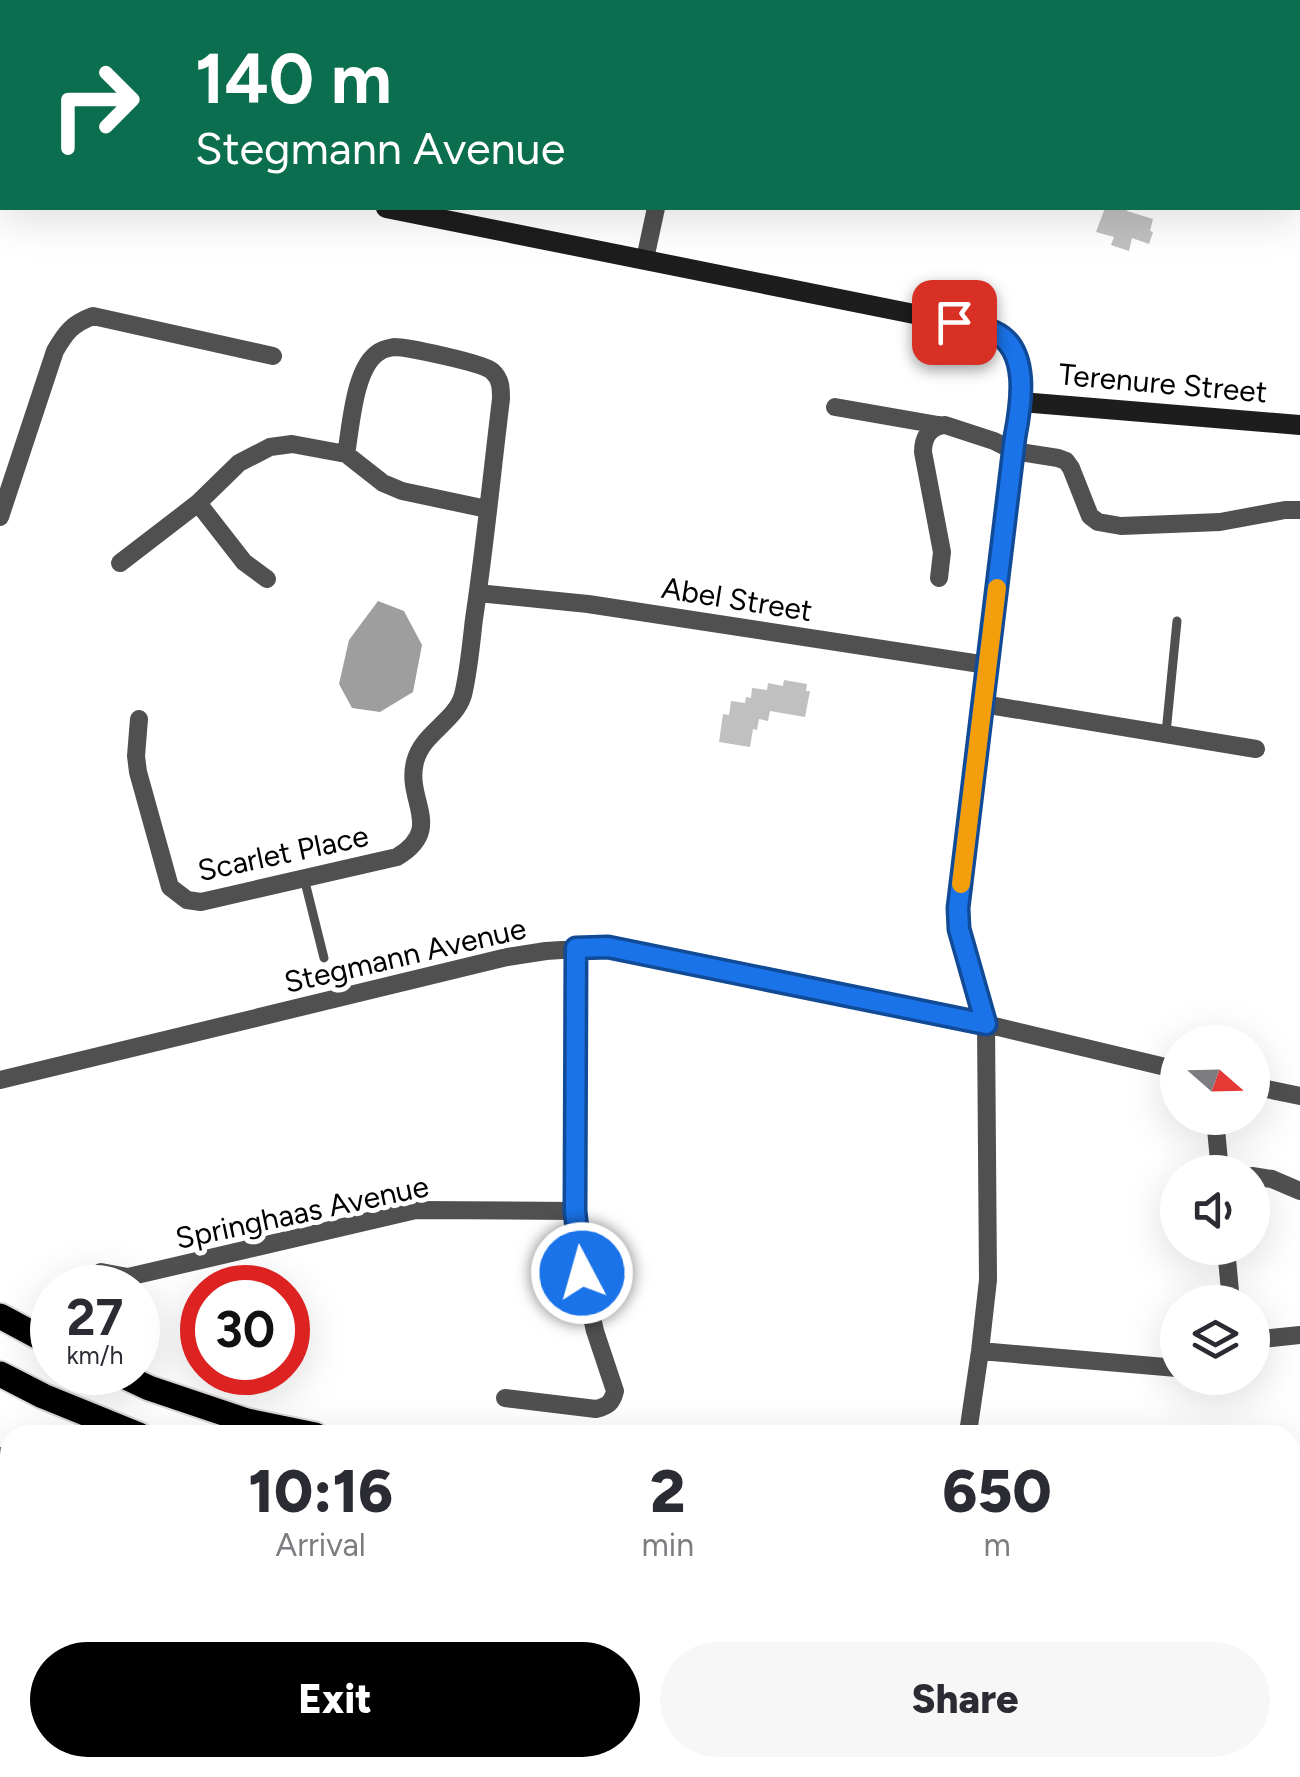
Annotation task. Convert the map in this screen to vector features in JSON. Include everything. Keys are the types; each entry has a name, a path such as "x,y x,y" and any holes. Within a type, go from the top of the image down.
{"main road":[{"path":"0,1316 30,1332"},
{"path":"0,1374 114,1425"},
{"path":"160,1391 266,1425"}],"street":[{"path":"396,210 954,322 995,333 1009,343 1017,360 1021,402 958,908 959,929 986,1024 988,1280 969,1425"},
{"path":"646,260 656,210"},
{"path":"0,516 56,351 78,321 93,316 273,356"},
{"path":"346,454 358,384 379,351 394,347 481,364 494,372 501,384 502,399 478,593"},
{"name":"Terenure Street","path":"1021,402 1300,424"},
{"path":"836,408 938,426"},
{"path":"940,578 942,552 923,445 930,429 938,426 994,441 1014,451 1066,461 1090,516 1108,526 1220,522 1300,510"},
{"path":"120,564 198,503 239,462 270,447 292,444 346,454 383,483 487,509"},
{"path":"198,503 244,562 267,579"},
{"name":"Abel Street","path":"478,593 588,604 987,666"},
{"name":"Scarlet Place","path":"138,719 138,772 170,887 187,900 201,902 397,857 410,849 422,825 413,769 416,756 462,698 478,593"},
{"path":"983,704 1256,749"},
{"name":"Stegmann Avenue","path":"0,1080 507,956 608,947 986,1024 1160,1066"},
{"path":"504,1398 596,1409 607,1406 615,1391 595,1331 582,1273 575,1211 576,948"},
{"path":"1270,1090 1300,1096"},
{"path":"1270,1179 1300,1191"},
{"name":"Springhaas Avenue","path":"160,1269 416,1210 575,1211"},
{"path":"1270,1338 1300,1335"},
{"path":"980,1351 1160,1367"}],"lane":[{"path":"1166,734 1177,621"},
{"path":"304,878 324,958"}],"shaded area":[{"path":"378,601 404,611 422,645 413,692 380,712 352,708 339,684 349,640"}],"building":[{"path":"1104,210 1127,210 1153,219 1149,244 1132,238 1129,251 1111,245 1114,237 1096,232"},
{"path":"784,680 807,684 806,691 810,691 805,717 770,711 768,721 759,719 757,730 753,729 750,747 719,742 723,714 729,715 731,701 745,703 746,697 751,698 752,688 767,690 768,683 783,686"}],"slow traffic":[{"path":"961,884 997,588"}],"route":[{"path":"582,1273 575,1211 576,948 608,947 986,1024 959,929 958,908 1021,402 1017,360 1009,343 995,333 954,322"}]}
